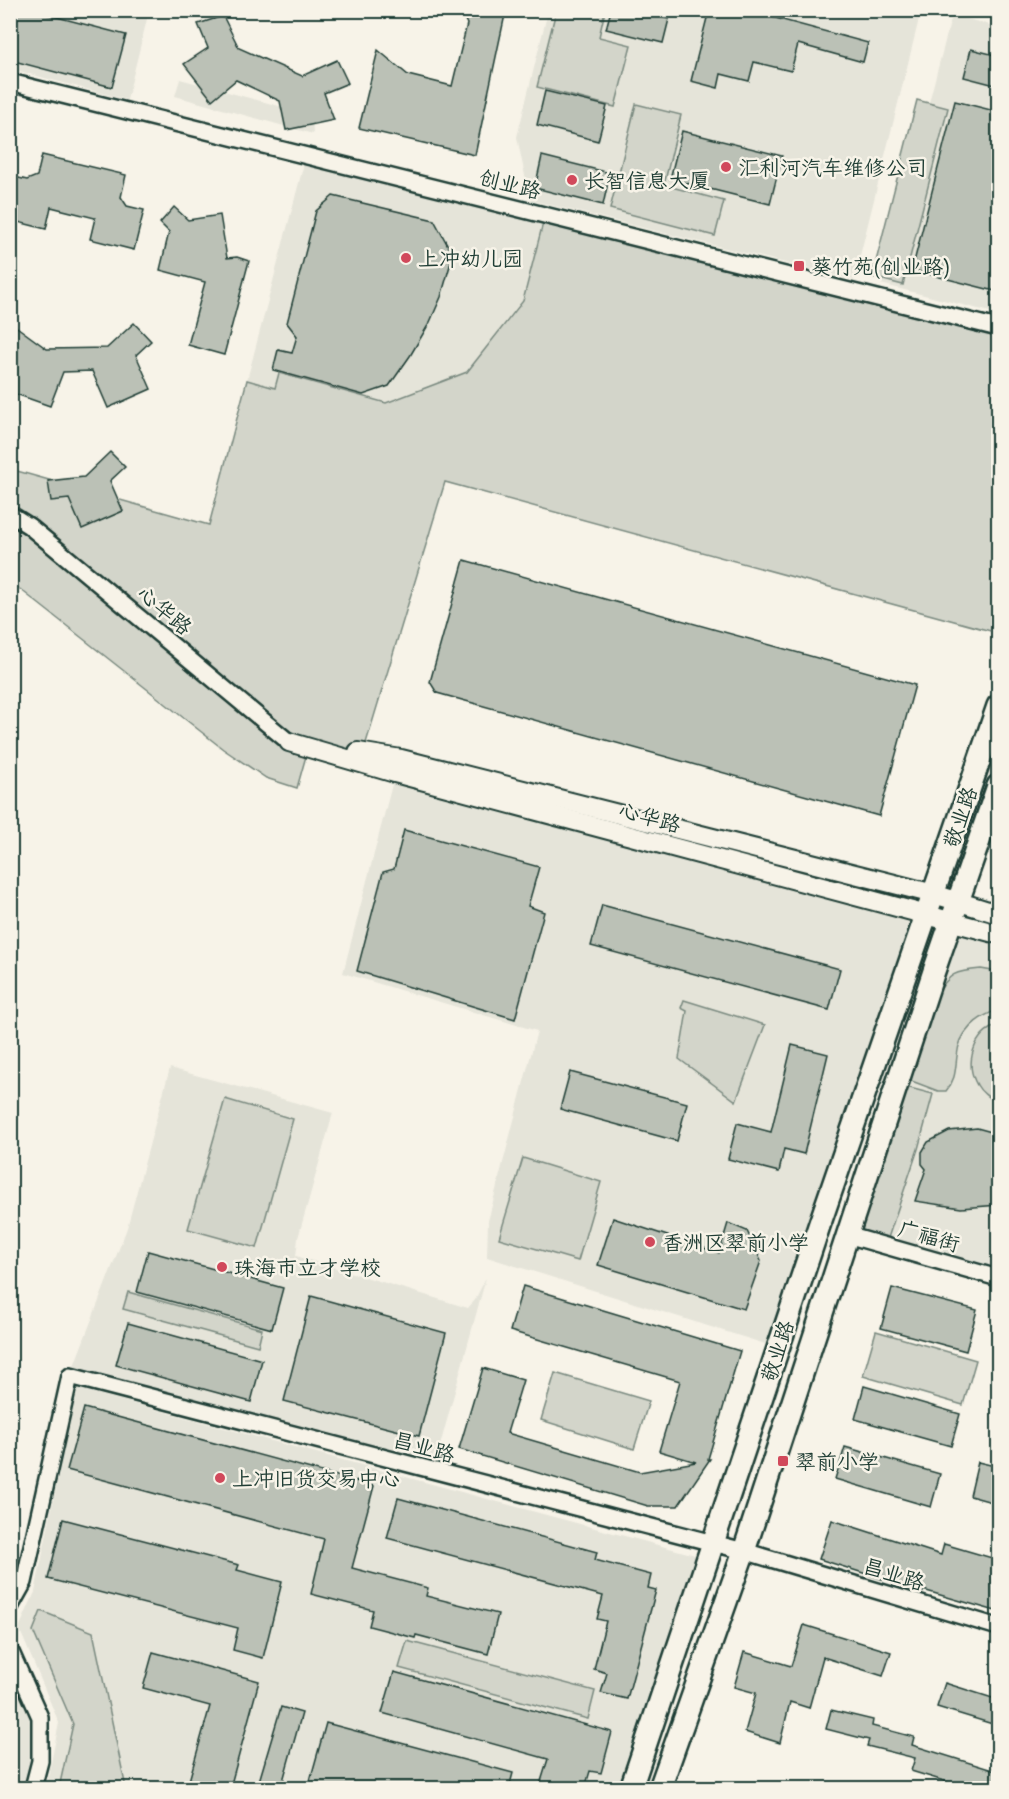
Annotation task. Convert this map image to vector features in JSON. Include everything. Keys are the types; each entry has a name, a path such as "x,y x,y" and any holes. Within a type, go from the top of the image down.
{"main road":[{"name":"敬业路","path":"631,1788 819,1226 999,706"},
{"name":"敬业路","path":"660,1788 744,1551 955,911 999,786"}],"street":[{"name":"创业路","path":"10,82 999,328"},
{"name":"心华路","path":"10,514 29,526 290,742 395,773 955,911 999,914"},
{"name":"心华路","path":"955,911 999,934"},
{"name":"广福街","path":"847,1235 999,1278"},
{"name":"昌业路","path":"10,1607 24,1582 70,1376 744,1551 999,1627"},
{"path":"10,1650 40,1717 40,1761 33,1788"}],"shaded area":[{"path":"10,11 149,11 127,100 11,69"},
{"path":"548,11 921,11 854,280 530,200 517,137"},
{"path":"556,11 605,11 599,37 631,45 615,107 537,87"},
{"path":"952,15 998,27 998,314 881,284"},
{"path":"180,79 312,115 313,134 175,96"},
{"path":"917,100 948,108 903,285 872,277"},
{"path":"636,104 681,115 664,185 724,201 715,236 610,209"},
{"name":"上冲幼儿园","path":"306,156 545,215 523,301 467,372 386,403 280,373 275,388 247,380"},
{"path":"545,215 998,328 998,633 445,482 363,753 290,742 11,512 10,469 209,525 247,380 275,388 279,373 386,403 467,372 523,301"},
{"path":"10,521 24,530 285,750 306,756 297,788 266,778 223,749 11,582"},
{"path":"395,773 926,914 778,1348 487,1257 488,1221 537,1031 343,973"},
{"path":"952,921 998,935 998,1278 847,1235"},
{"path":"981,969 998,972 998,1010 976,1021 965,1033 958,1047 952,1083 946,1091 938,1091 909,1080 941,988 949,978 959,972"},
{"path":"684,1000 765,1025 736,1101 679,1059 687,1011 681,1008"},
{"path":"998,1025 998,1103 986,1096 979,1088 971,1067 977,1042 990,1029"},
{"name":"珠海市立才学校","path":"170,1068 333,1113 298,1238 296,1256 468,1308 475,1300 486,1278 433,1471 70,1376 127,1228"},
{"path":"902,1086 933,1094 918,1149 887,1241 855,1229"},
{"path":"225,1099 293,1119 257,1248 188,1229"},
{"path":"523,1158 601,1182 578,1261 499,1238"},
{"path":"128,1292 262,1329 258,1346 123,1309"},
{"path":"876,1331 976,1360 963,1405 863,1376"},
{"path":"555,1373 649,1401 634,1449 541,1420"},
{"path":"76,1388 695,1555 620,1788 46,1788 59,1723 19,1628 35,1592"},
{"path":"41,1611 93,1632 126,1788 59,1788 73,1724 33,1631"},
{"path":"407,1641 595,1691 588,1719 399,1668"},
{"path":"10,1664 36,1719 35,1763 28,1788 11,1788"}],"building":[{"path":"10,10 30,10 126,35 112,87 10,60"},
{"path":"460,10 506,10 475,155 359,128 378,50 408,75 452,86 467,24"},
{"path":"611,10 637,10 669,19 663,43 606,29"},
{"path":"709,10 746,10 868,43 863,62 798,44 791,71 754,62 749,81 721,74 718,88 691,81"},
{"path":"223,16 239,48 302,76 337,60 348,83 324,93 334,120 286,130 280,101 236,80 212,100 184,64 208,48 198,24"},
{"path":"971,49 999,56 999,86 964,77"},
{"path":"545,91 607,106 598,141 537,125"},
{"path":"955,101 999,112 999,292 912,270"},
{"name":"汇利河汽车维修公司","path":"682,131 782,156 770,204 670,179"},
{"path":"42,155 126,175 121,197 127,206 144,210 134,250 90,239 95,218 51,207 46,229 10,220 10,176 27,180 37,176"},
{"name":"长智信息大厦","path":"542,156 610,173 603,205 535,188"},
{"path":"333,196 434,220 453,255 441,297 430,322 410,356 389,386 363,395 273,370 278,350 292,353 297,336 287,323 316,211"},
{"path":"174,207 188,220 220,215 227,258 237,257 249,261 224,355 188,345 205,282 160,270 169,232 160,223"},
{"path":"10,322 47,349 107,348 134,323 151,341 136,355 151,389 108,408 92,371 63,372 50,406 10,392 10,375 16,359 10,356"},
{"path":"110,452 125,467 110,481 123,511 82,529 69,499 51,501 48,481 84,477"},
{"path":"464,560 915,685 879,816 437,693 430,682"},
{"path":"404,830 539,867 528,906 544,912 515,1019 357,971 383,872 394,869"},
{"path":"602,905 840,969 829,1010 591,946"},
{"path":"792,1045 828,1054 804,1154 784,1149 779,1172 728,1159 737,1123 771,1132"},
{"path":"570,1072 687,1103 677,1141 560,1109"},
{"path":"977,1128 999,1134 999,1205 961,1208 915,1201 926,1169 922,1164 922,1152 928,1142 949,1131"},
{"path":"613,1218 719,1253 728,1223 747,1231 761,1261 744,1309 598,1265"},
{"path":"148,1251 283,1288 272,1329 137,1292"},
{"path":"523,1286 740,1351 708,1459 710,1459 678,1506 648,1506 459,1449 483,1368 523,1380 507,1433 640,1472 696,1462 659,1451 680,1381 510,1331"},
{"path":"892,1288 977,1310 966,1351 881,1328"},
{"path":"311,1296 446,1333 419,1436 284,1401"},
{"path":"128,1323 262,1360 251,1402 116,1365"},
{"path":"864,1386 960,1414 951,1446 855,1419"},
{"name":"上冲旧货交易中心","path":"84,1408 374,1486 352,1568 428,1588 426,1596 498,1614 488,1654 416,1635 415,1638 369,1626 373,1610 311,1594 324,1539 67,1470"},
{"path":"845,1447 940,1474 931,1507 835,1479"},
{"path":"978,1462 999,1467 999,1504 970,1496"},
{"path":"398,1498 597,1552 595,1560 651,1575 648,1588 656,1590 627,1699 601,1693 607,1673 594,1669 606,1621 597,1619 603,1596 387,1538"},
{"path":"63,1519 239,1565 237,1570 282,1582 263,1658 233,1650 238,1628 48,1579"},
{"path":"832,1520 941,1555 944,1544 999,1560 999,1612 923,1590 923,1592 819,1559"},
{"path":"804,1625 891,1652 883,1676 823,1657 809,1708 790,1702 780,1743 745,1732 756,1693 734,1687 744,1652 791,1666"},
{"path":"153,1652 259,1681 230,1788 187,1788 210,1706 143,1688"},
{"path":"394,1672 612,1732 601,1773 590,1771 585,1788 539,1788 548,1759 382,1713"},
{"path":"945,1683 999,1700 999,1726 937,1707"},
{"path":"281,1707 302,1713 281,1788 257,1788"},
{"path":"831,1710 873,1720 872,1726 914,1737 912,1745 999,1772 999,1788 967,1788 911,1771 915,1758 867,1746 869,1740 826,1729"},
{"path":"326,1723 513,1773 509,1788 308,1788"}],"place":[{"name":"汇利河汽车维修公司","path":"726,167"},
{"name":"长智信息大厦","path":"572,180"},
{"name":"上冲幼儿园","path":"406,258"},
{"name":"葵竹苑(创业路)","path":"799,266"},
{"name":"香洲区翠前小学","path":"650,1242"},
{"name":"珠海市立才学校","path":"222,1267"},
{"name":"翠前小学","path":"783,1461"},
{"name":"上冲旧货交易中心","path":"220,1478"}]}
